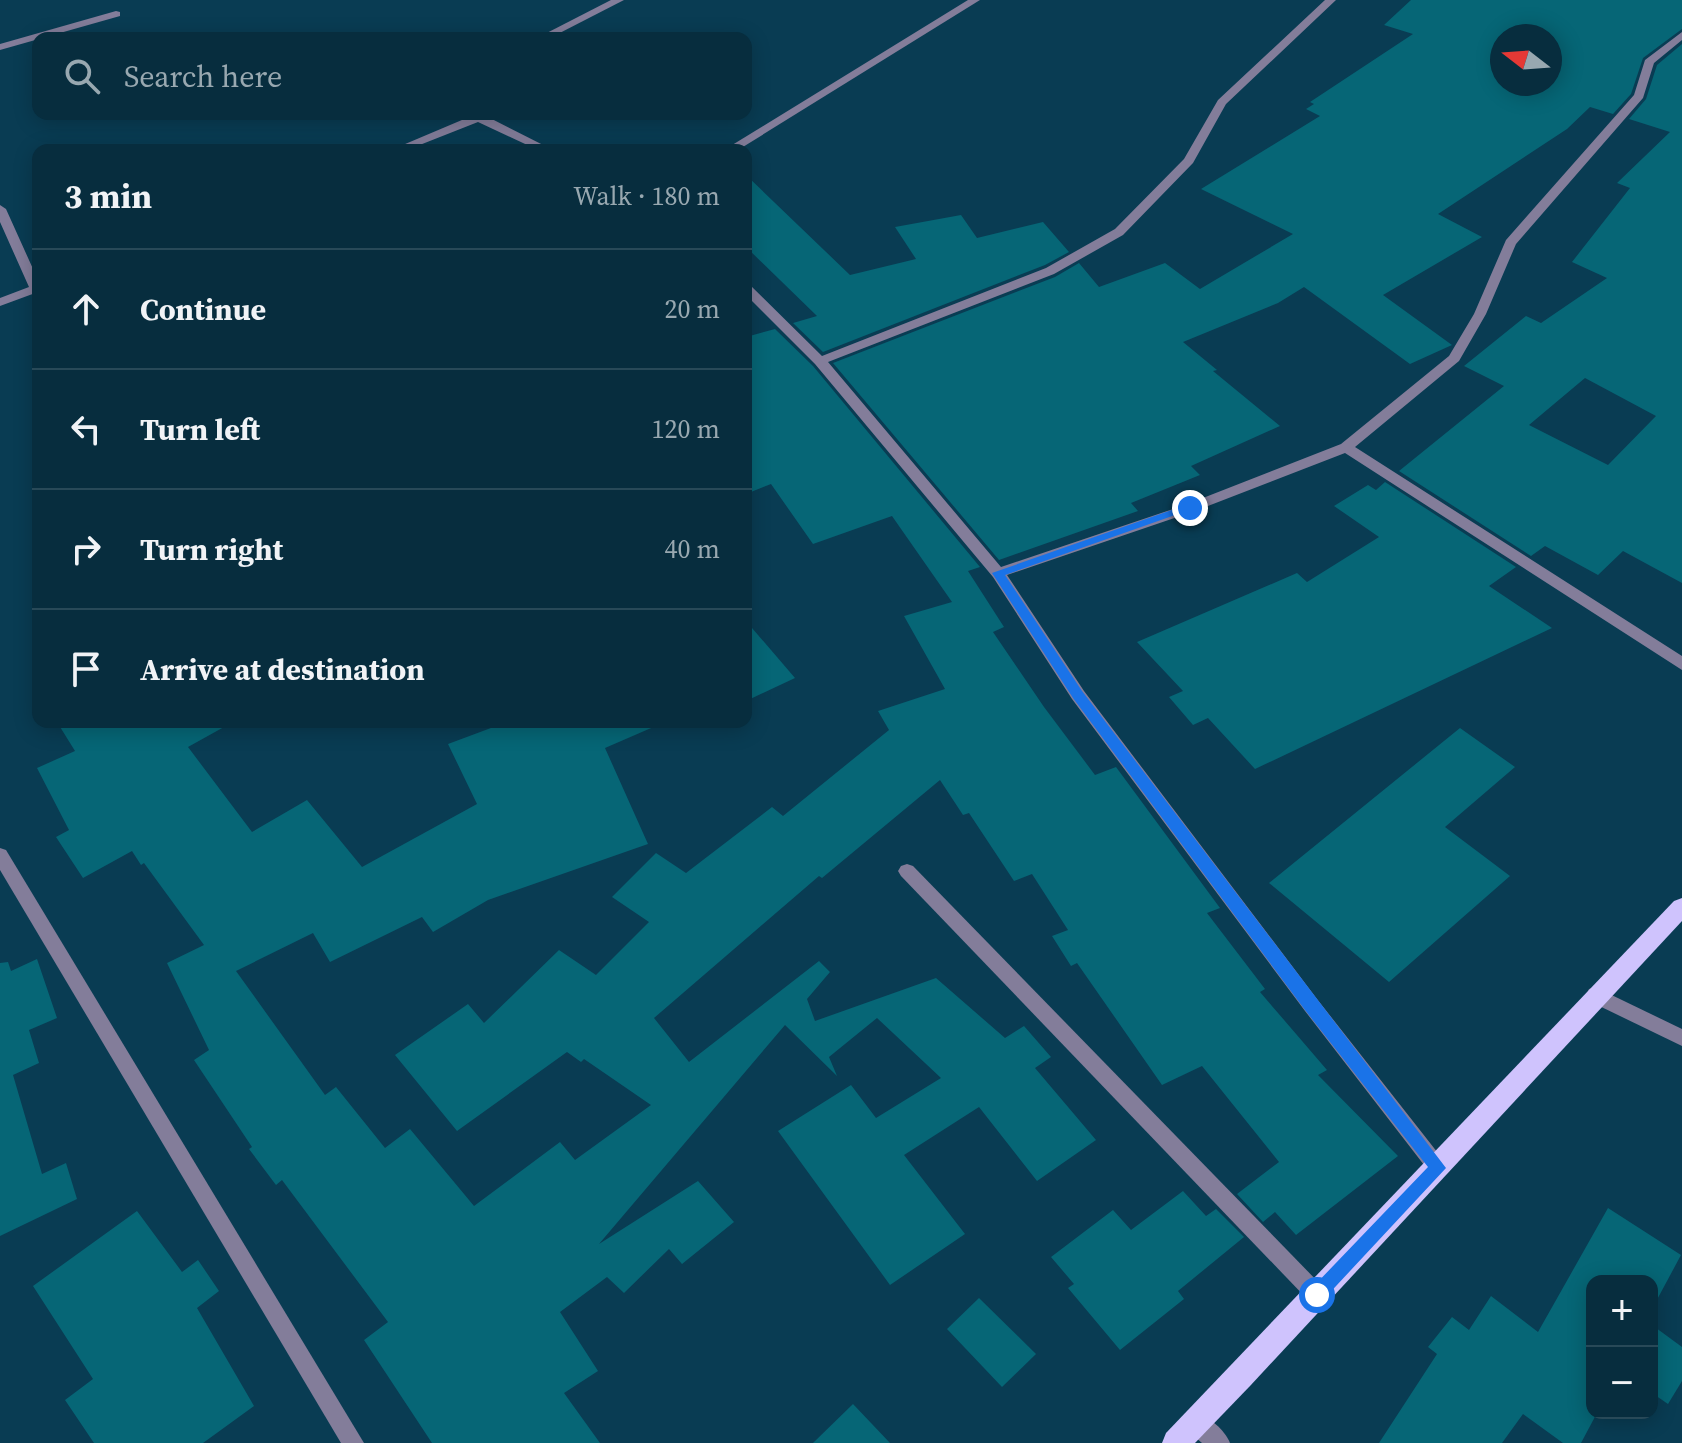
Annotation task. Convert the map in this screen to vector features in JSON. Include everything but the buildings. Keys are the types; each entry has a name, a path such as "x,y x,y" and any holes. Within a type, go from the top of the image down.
{"main road":[{"path":"1176,1443 1438,1168 1595,995 1682,907"}],"street":[{"path":"554,32 619,0"},
{"path":"740,144 975,0"},
{"path":"820,361 1050,271 1119,232 1189,161 1222,102 1331,0"},
{"path":"53,32 116,14"},
{"path":"998,573 1190,508 1346,447 1454,358 1480,314 1510,243 1639,96 1649,62 1682,35"},
{"path":"0,47 32,38"},
{"path":"411,144 467,120"},
{"path":"484,120 534,144"},
{"path":"0,209 32,278"},
{"path":"0,302 32,291"},
{"path":"752,294 820,361 998,573 1078,695 1438,1168"},
{"path":"1346,447 1682,664"},
{"path":"0,855 353,1443"},
{"path":"907,871 1317,1295"},
{"path":"1595,995 1682,1038"},
{"path":"1196,1423 1219,1443"}],"route":[{"path":"1190,508 998,573 1078,695 1438,1168 1317,1295"}]}
